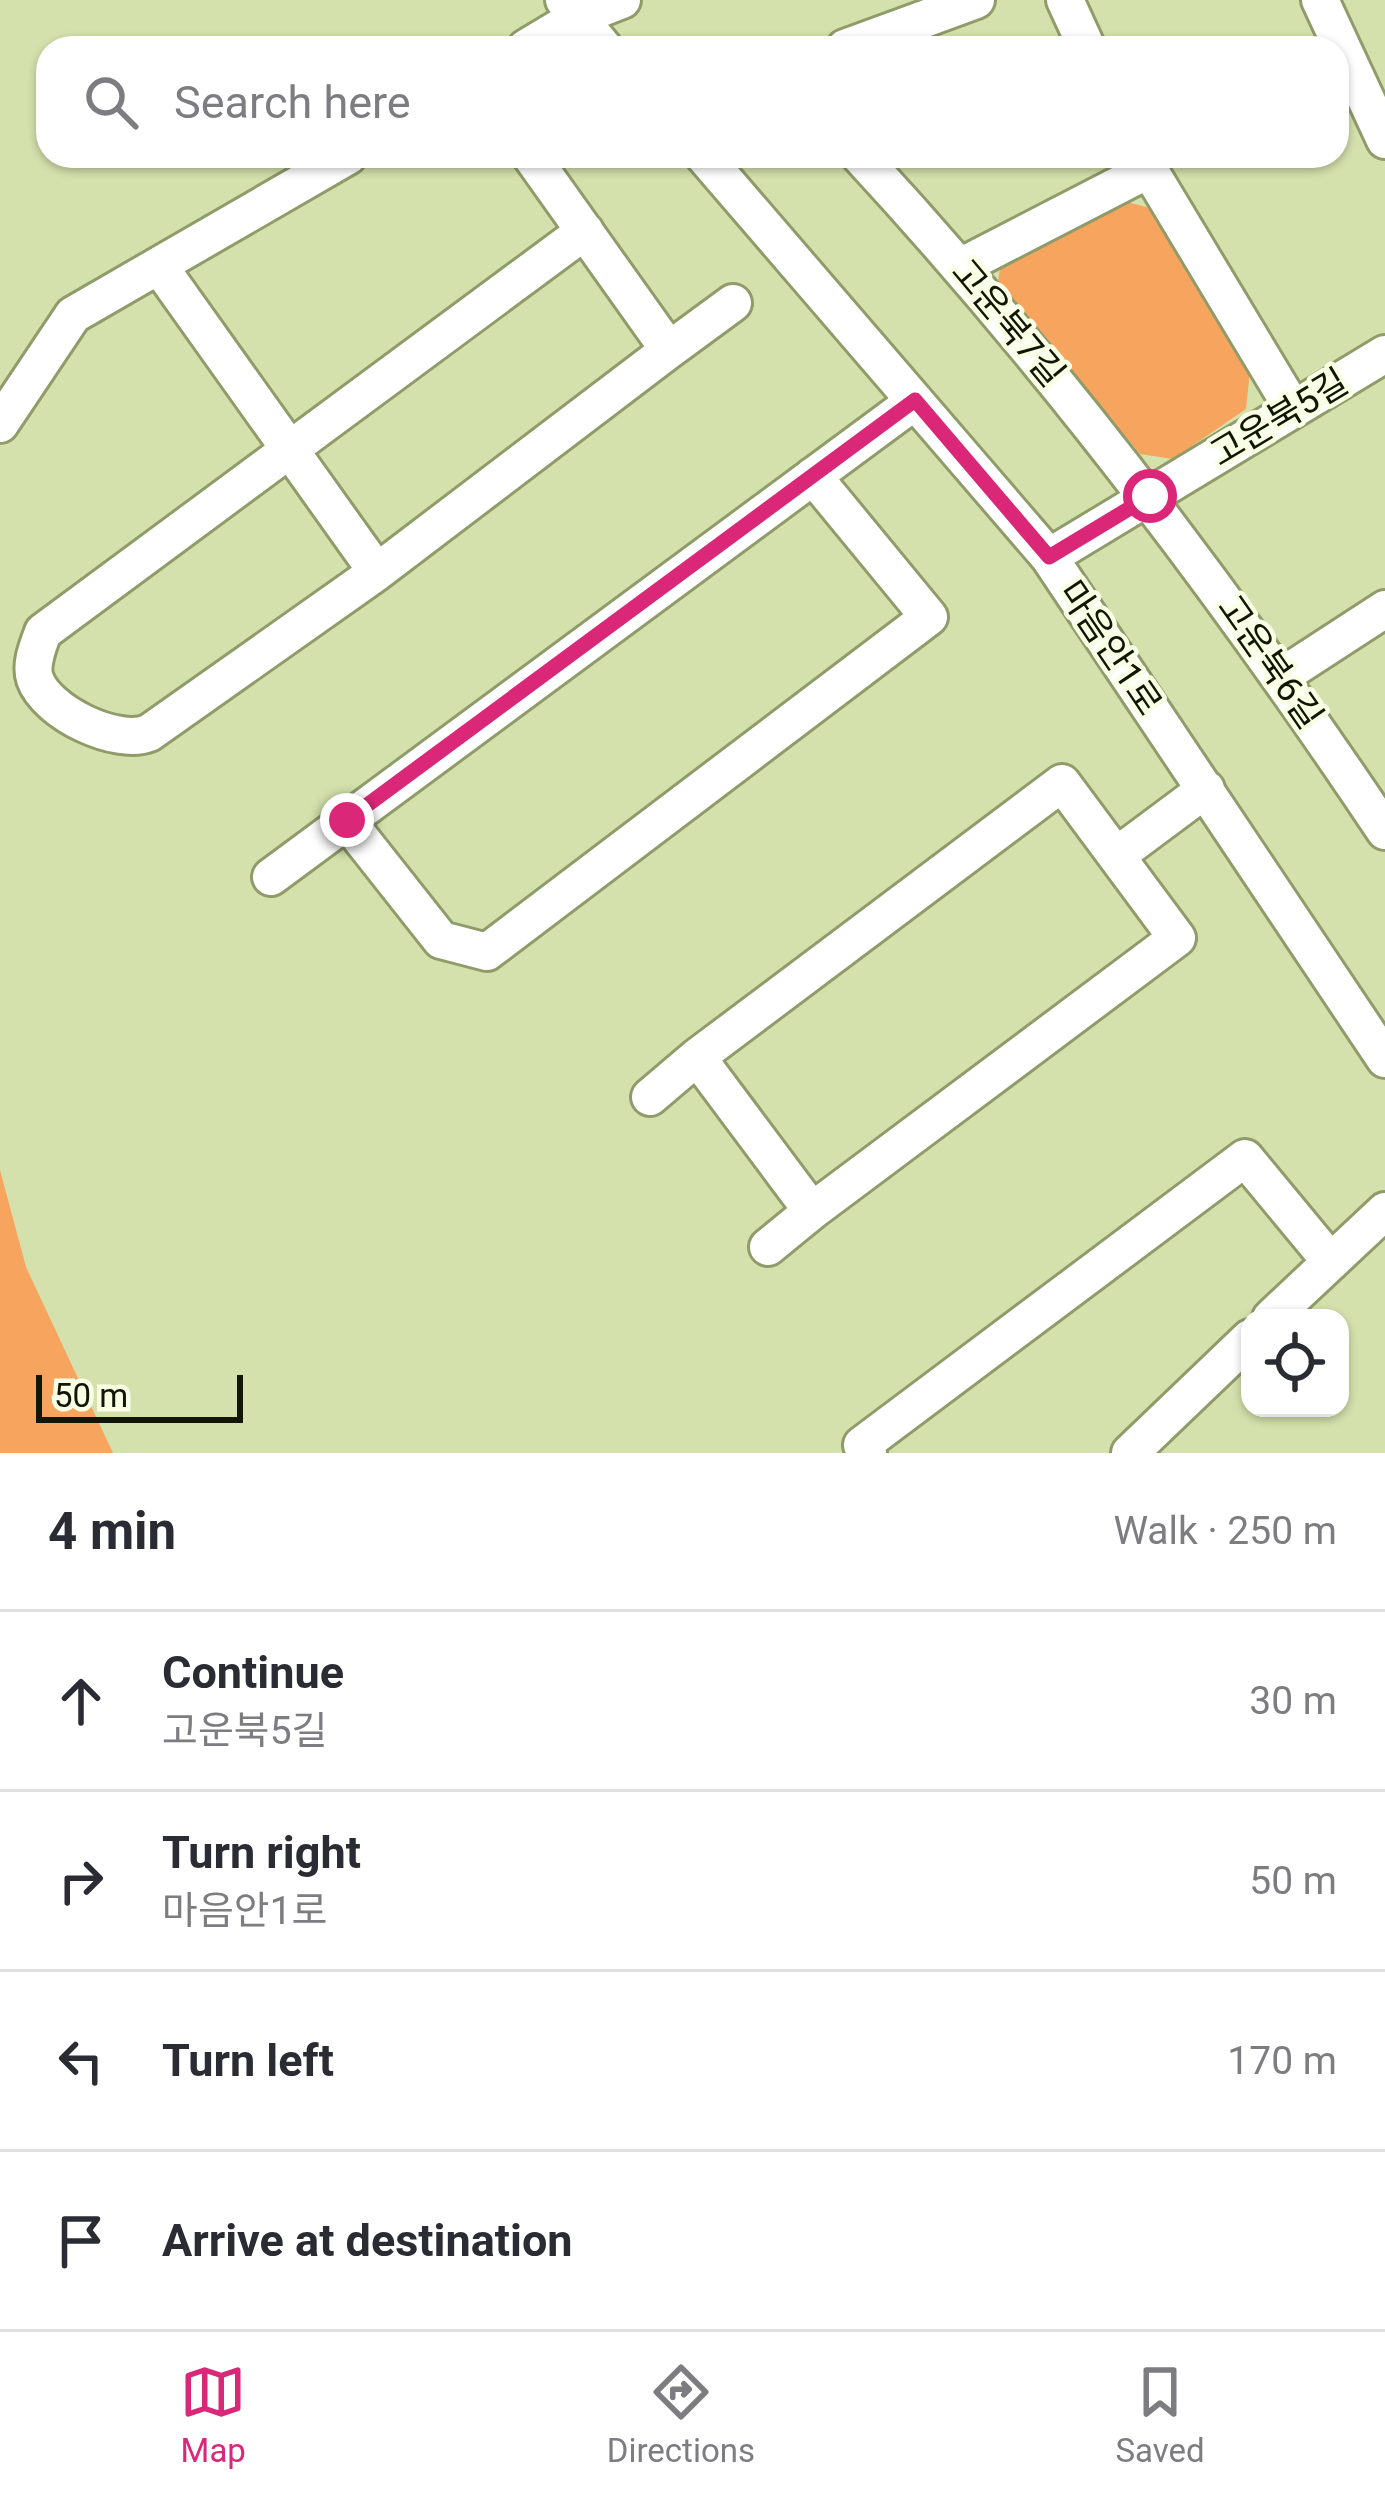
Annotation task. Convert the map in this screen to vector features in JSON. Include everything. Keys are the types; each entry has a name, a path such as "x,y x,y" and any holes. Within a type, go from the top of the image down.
{"street":[{"path":"540,36 570,9 622,0"},
{"path":"878,36 976,0"},
{"path":"1065,0 1082,36"},
{"path":"1320,0 1337,36"},
{"path":"570,9 594,36"},
{"path":"1349,62 1385,140"},
{"path":"0,424 73,315 327,168"},
{"path":"540,168 669,350"},
{"name":"마음안1로","path":"714,168 1049,557 1385,1059"},
{"name":"고운북7길","path":"871,168 962,266 1150,496"},
{"path":"962,266 1135,168"},
{"path":"1147,168 1293,410"},
{"path":"585,231 43,632 34,660 35,680 52,700 107,736 132,740 376,572 733,303"},
{"path":"158,266 376,572"},
{"name":"고운북5길","path":"1049,557 1385,354"},
{"path":"271,877 915,400"},
{"path":"347,820 441,940 487,952 929,616 813,476"},
{"name":"고운북6길","path":"1150,496 1282,676 1385,831"},
{"path":"1282,676 1385,609"},
{"path":"650,1096 1062,784 1177,938 768,1246"},
{"path":"1116,856 1206,789"},
{"path":"697,1057 812,1211"},
{"path":"868,1453 862,1445 1245,1158 1330,1262"},
{"path":"1280,1309 1385,1211"},
{"path":"1130,1453 1241,1347"}],"shaded area":[{"path":"1126,202 1155,209 1250,371 1246,409 1173,459 1140,454 998,282 1001,261"},
{"path":"0,1170 26,1267 113,1453 0,1453"}],"route":[{"path":"347,820 915,400 1049,557 1150,496"}]}
